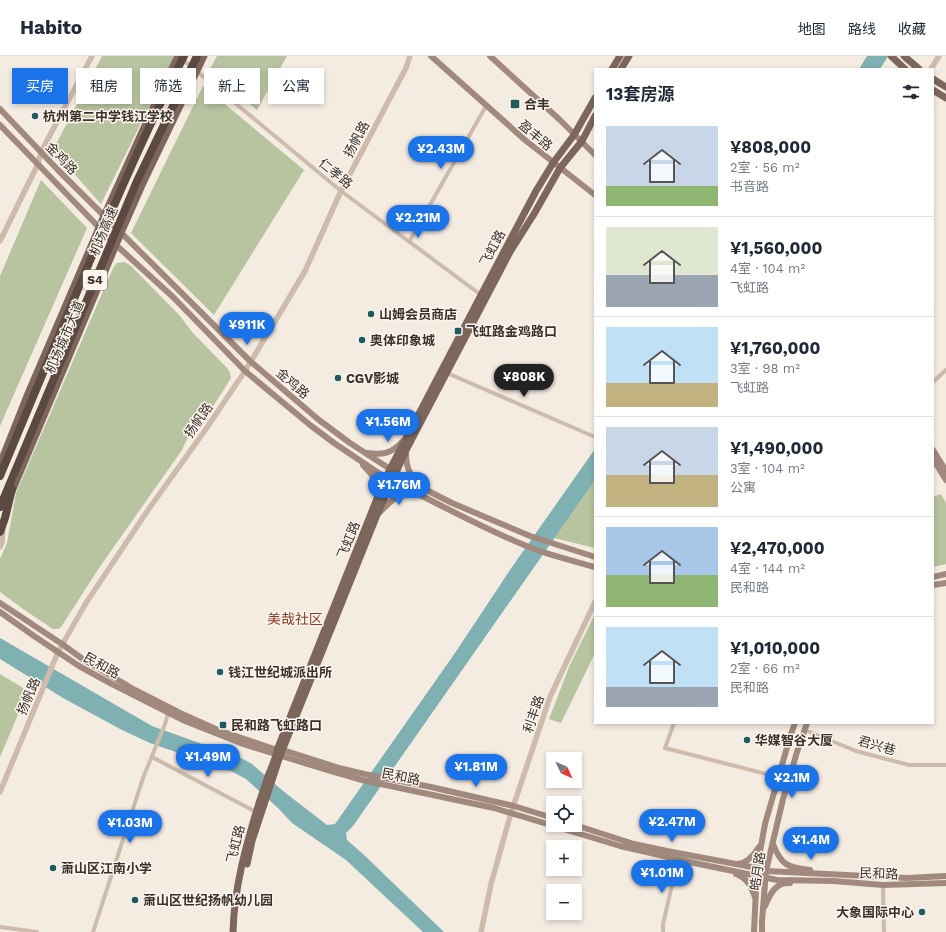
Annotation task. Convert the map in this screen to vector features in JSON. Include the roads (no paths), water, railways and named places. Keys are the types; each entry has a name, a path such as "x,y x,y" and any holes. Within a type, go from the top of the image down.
{"highway":[{"name":"机场高速","path":"0,476 127,176 184,56"},
{"name":"机场高速","path":"2,510 16,469 137,181 197,56"},
{"path":"0,532 5,518 16,469"}],"main road":[{"name":"机场城市大道","path":"0,464 27,396 99,227 178,56"},
{"name":"机场城市大道","path":"0,520 2,510 116,244 143,183 204,56"},
{"name":"盈丰路","path":"430,56 525,140 594,194"},
{"name":"盈丰路","path":"490,56 560,120 594,154"},
{"path":"613,68 620,56"},
{"path":"622,68 629,56"},
{"path":"904,56 919,68"},
{"path":"892,57 904,68"},
{"path":"934,80 946,87"},
{"path":"934,91 946,98"},
{"name":"飞虹路","path":"237,932 244,879 252,840 270,778 378,496 406,450 447,373 536,192 553,163 574,134 594,100"},
{"name":"金鸡路","path":"0,109 104,216 250,361 319,420 350,444 364,452 391,475 440,506 525,546 594,567"},
{"name":"飞虹路","path":"279,753 377,515 391,475 410,432 510,252 560,168 582,141 594,118"},
{"name":"金鸡路","path":"0,125 99,227 173,297 245,371 310,425 357,458 391,475 530,536 594,557"},
{"path":"364,452 385,454 392,451 410,432"},
{"path":"406,450 406,461 411,474 432,493"},
{"path":"934,452 946,471"},
{"path":"357,458 374,479 377,485 378,496"},
{"path":"934,461 946,480"},
{"path":"377,515 389,502 404,494 411,493 422,496"},
{"path":"934,576 946,574"},
{"path":"934,585 946,583"},
{"name":"民和路","path":"0,603 84,660 134,690 180,713 218,730 279,753 362,780 494,808 620,846 757,875 846,875 907,878 946,876"},
{"name":"民和路","path":"0,612 79,666 110,683 185,721 244,744 364,774 431,787 514,806 546,816"},
{"name":"皓月路","path":"754,932 757,868 765,824 778,776 796,724"},
{"name":"皓月路","path":"762,932 766,874 783,799 807,724"},
{"name":"飞虹路","path":"233,932 233,921 240,876 248,838 256,812 264,798"},
{"name":"民和路","path":"582,827 634,844 757,868 777,880 882,885 946,884"},
{"path":"732,864 740,864 750,859 762,842"},
{"path":"773,844 777,854 790,867 837,871 846,875"},
{"path":"725,869 742,876 750,886 755,898"},
{"path":"763,911 770,894 778,886 786,883 825,885 833,882"}],"street":[{"path":"0,241 38,164 41,152 92,56"},
{"name":"仁孝路","path":"178,56 197,70 341,191 484,297"},
{"name":"扬帆路","path":"0,792 62,644 86,603 135,529 245,371 305,271 341,191 406,68 410,56"},
{"path":"932,68 939,56"},
{"path":"409,242 486,106"},
{"path":"934,381 946,370"},
{"path":"447,373 594,437"},
{"path":"0,547 2,542 2,510"},
{"name":"利丰路","path":"480,932 491,884 511,813 550,697 594,604"},
{"path":"93,932 143,778 166,724 168,713"},
{"path":"674,724 665,748 778,776"},
{"name":"君兴巷","path":"805,730 856,751 909,765 946,765"},
{"path":"152,757 256,812"},
{"path":"663,932 663,924 678,858"},
{"path":"882,885 884,932"},
{"path":"0,927 37,932"}],"water":[{"path":"867,56 888,56 881,68 860,68"},
{"path":"594,450 594,481 353,826 346,833 347,840 444,932 423,932 346,860 292,823 246,779 233,772 150,743 122,730 63,698 0,659 0,638 152,726 241,758 252,764 283,791 327,825 335,824 455,653 512,567"}],"place":[{"name":"合丰","path":"515,104"},
{"name":"杭州第二中学钱江学校","path":"35,116"},
{"name":"山姆会员商店","path":"371,314"},
{"name":"飞虹路金鸡路口","path":"458,331"},
{"name":"奥体印象城","path":"362,340"},
{"name":"CGV影城","path":"338,378"},
{"name":"钱江世纪城派出所","path":"220,672"},
{"name":"民和路飞虹路口","path":"223,725"},
{"name":"华媒智谷大厦","path":"747,740"},
{"name":"萧山区江南小学","path":"53,868"},
{"name":"萧山区世纪扬帆幼儿园","path":"135,900"},
{"name":"大象国际中心","path":"922,912"}],"district":[{"name":"美哉社区","path":"295,619"}]}
